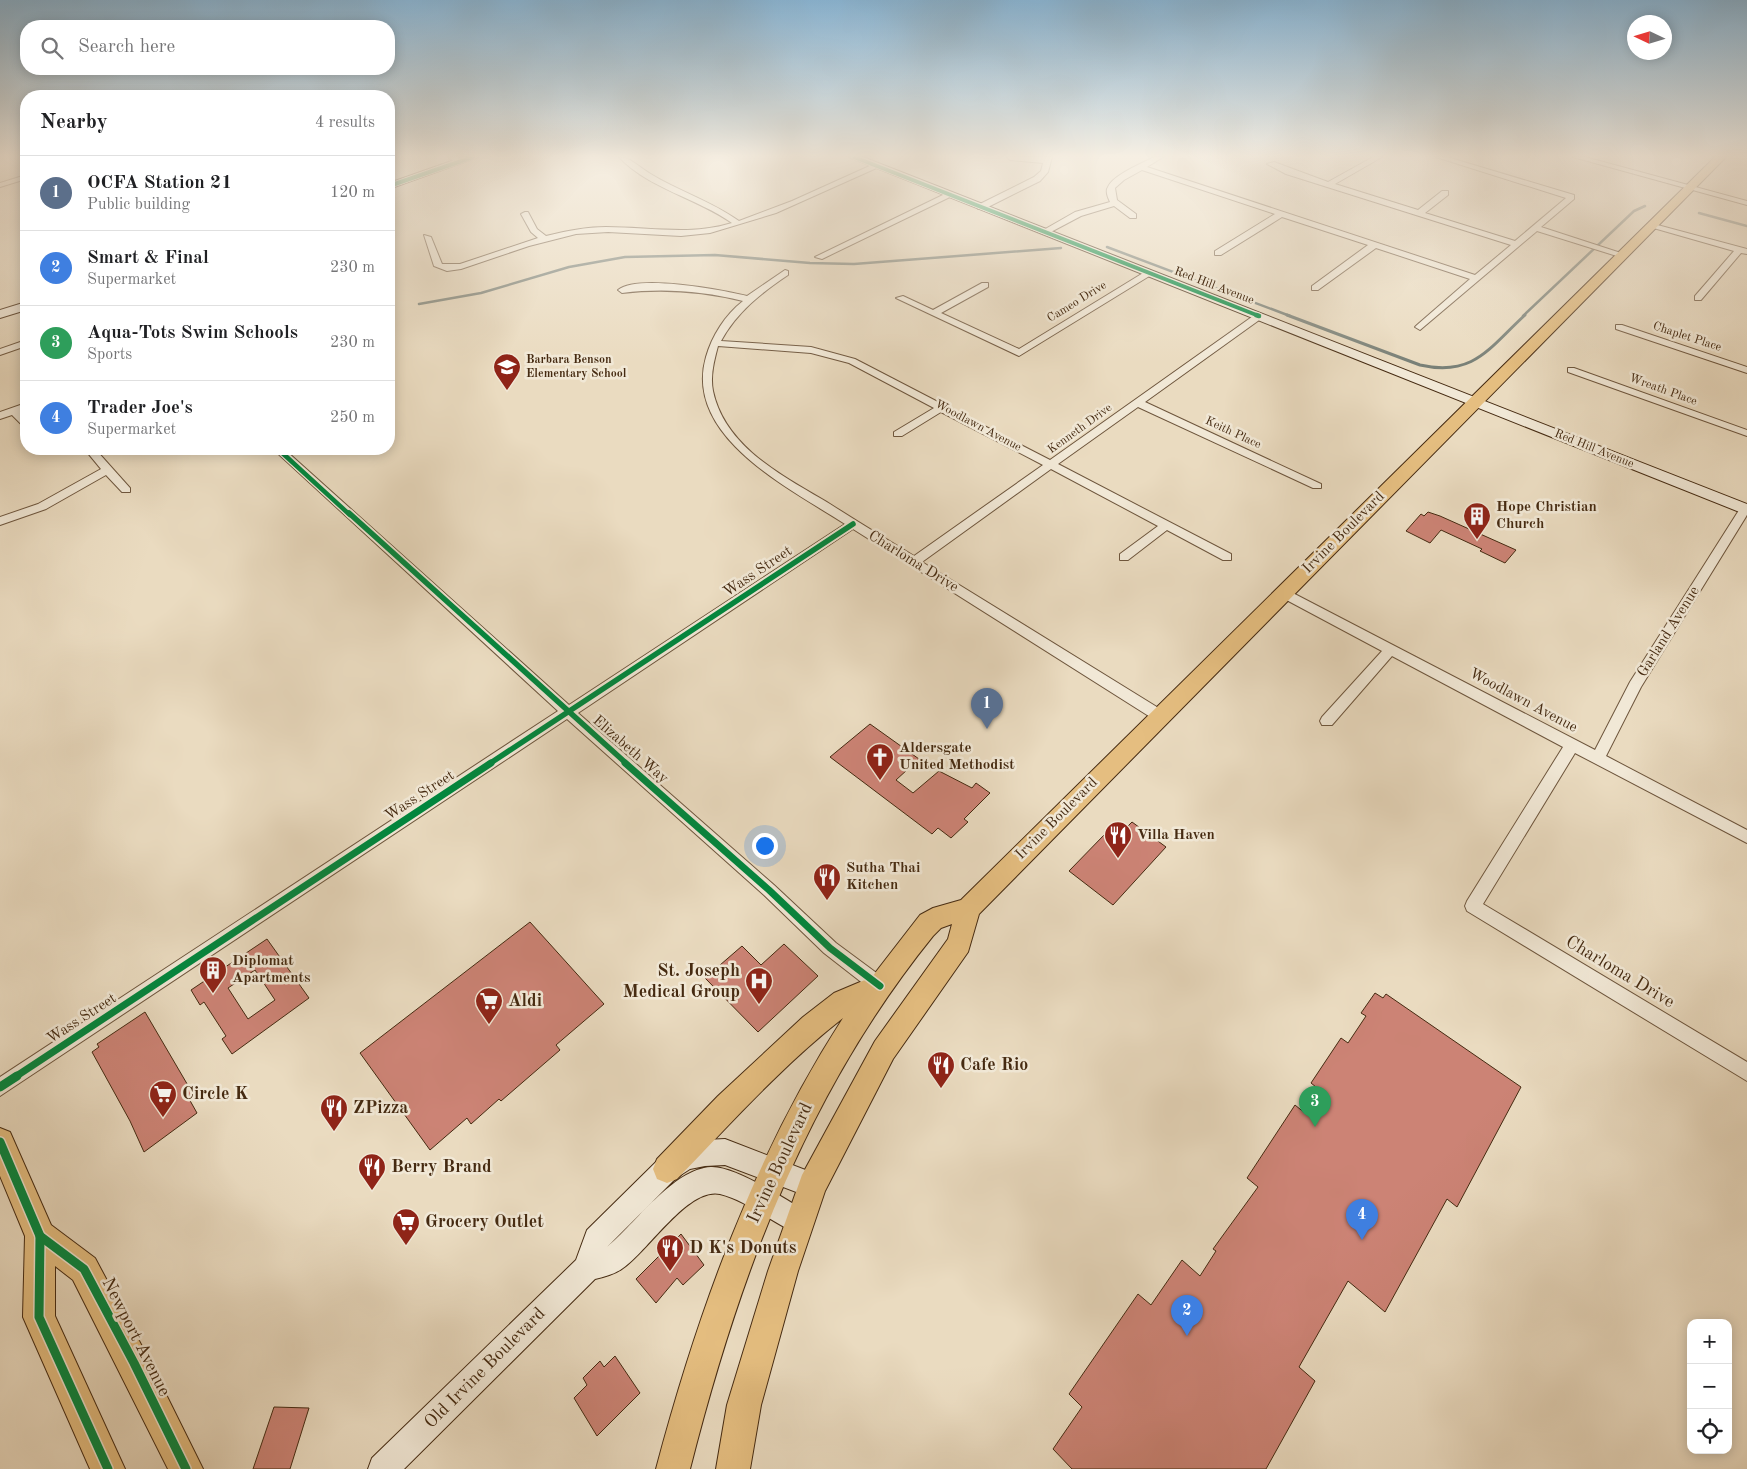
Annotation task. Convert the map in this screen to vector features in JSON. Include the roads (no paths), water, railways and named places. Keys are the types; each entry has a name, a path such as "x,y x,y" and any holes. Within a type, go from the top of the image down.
{"main road":[{"name":"Red Hill Avenue","path":"1028,226 1746,509"},
{"name":"Irvine Boulevard","path":"673,1469 703,1357 741,1248 774,1170 816,1085 880,986 930,922 968,909 1652,226"},
{"path":"0,314 20,308"},
{"path":"733,1469 744,1405 798,1221 812,1185 884,1050 959,944 968,909"},
{"path":"667,1170 728,1106 812,1026 843,1002 880,986"},
{"path":"0,1142 40,1236 39,1317 108,1469"},
{"name":"Old Irvine Boulevard","path":"384,1469 586,1268 596,1239 667,1170 685,1158 705,1153 725,1152 812,1185"},
{"name":"Old Irvine Boulevard","path":"586,1268 614,1260 686,1191 702,1181 714,1180 760,1200 798,1221"},
{"name":"Newport Avenue","path":"40,1236 84,1268 134,1363 186,1469"}],"street":[{"path":"531,226 544,239"},
{"path":"427,237 438,266 447,268 461,266 544,239 592,230 685,233 708,232 732,226"},
{"path":"819,256 884,226"},
{"path":"1044,232 1056,226"},
{"path":"1218,253 1262,226"},
{"path":"1316,226 1476,278"},
{"path":"1459,226 1517,244"},
{"path":"1420,327 1539,226"},
{"path":"1655,226 1743,251 1698,298"},
{"path":"1536,228 1623,255"},
{"path":"1315,288 1374,245"},
{"name":"Charloma Drive","path":"785,273 747,300 726,321 714,343 707,369 710,394 722,423 733,439 747,454 772,473 1160,716"},
{"name":"Cameo Drive","path":"933,314 1019,353 1148,273"},
{"path":"900,298 933,314 985,285"},
{"path":"622,290 680,286 703,288 747,300"},
{"name":"Kenneth Drive","path":"914,562 1259,316"},
{"name":"Chaplet Place","path":"1619,327 1747,370"},
{"name":"Woodlawn Avenue","path":"714,343 811,350 838,356 866,367 1227,557"},
{"path":"0,352 20,345"},
{"name":"Wreath Place","path":"1571,370 1747,433"},
{"name":"Keith Place","path":"1138,403 1317,486"},
{"path":"898,434 942,407"},
{"path":"0,416 20,408"},
{"path":"14,411 20,417"},
{"path":"95,455 126,490"},
{"name":"Elizabeth Way","path":"285,455 569,713 762,884 830,948 880,986"},
{"path":"0,521 51,502 108,469"},
{"name":"Garland Avenue","path":"1598,758 1635,685 1746,509"},
{"name":"Wass Street","path":"0,1087 853,524"},
{"path":"1124,557 1166,525"},
{"name":"Woodlawn Avenue","path":"1283,593 1747,837"},
{"path":"1327,721 1390,650"},
{"name":"Charloma Drive","path":"1572,745 1473,906 1747,1072"}],"waterway":[{"path":"1523,316 1619,226"},
{"path":"1107,247 1290,316"},
{"path":"419,304 481,293 569,267 625,257 715,255 810,263 854,264 1061,248"},
{"path":"1287,315 1420,365 1439,368 1454,367 1479,357 1525,315"}],"place":[{"name":"Barbara Benson Elementary School","path":"507,391"},
{"name":"Hope Christian Church","path":"1477,540"},
{"name":"OCFA Station 21","path":"987,729"},
{"name":"Aldersgate United Methodist","path":"880,781"},
{"name":"Villa Haven","path":"1118,859"},
{"name":"Sutha Thai Kitchen","path":"827,901"},
{"name":"Diplomat Apartments","path":"213,994"},
{"name":"St. Joseph Medical Group","path":"759,1005"},
{"name":"Aldi","path":"489,1025"},
{"name":"Cafe Rio","path":"941,1089"},
{"name":"Circle K","path":"163,1118"},
{"name":"Aqua-Tots Swim Schools","path":"1315,1127"},
{"name":"ZPizza","path":"334,1132"},
{"name":"Berry Brand","path":"372,1191"},
{"name":"Trader Joe's","path":"1362,1240"},
{"name":"Grocery Outlet","path":"406,1246"},
{"name":"D K's Donuts","path":"670,1272"},
{"name":"Smart & Final","path":"1187,1336"}]}
